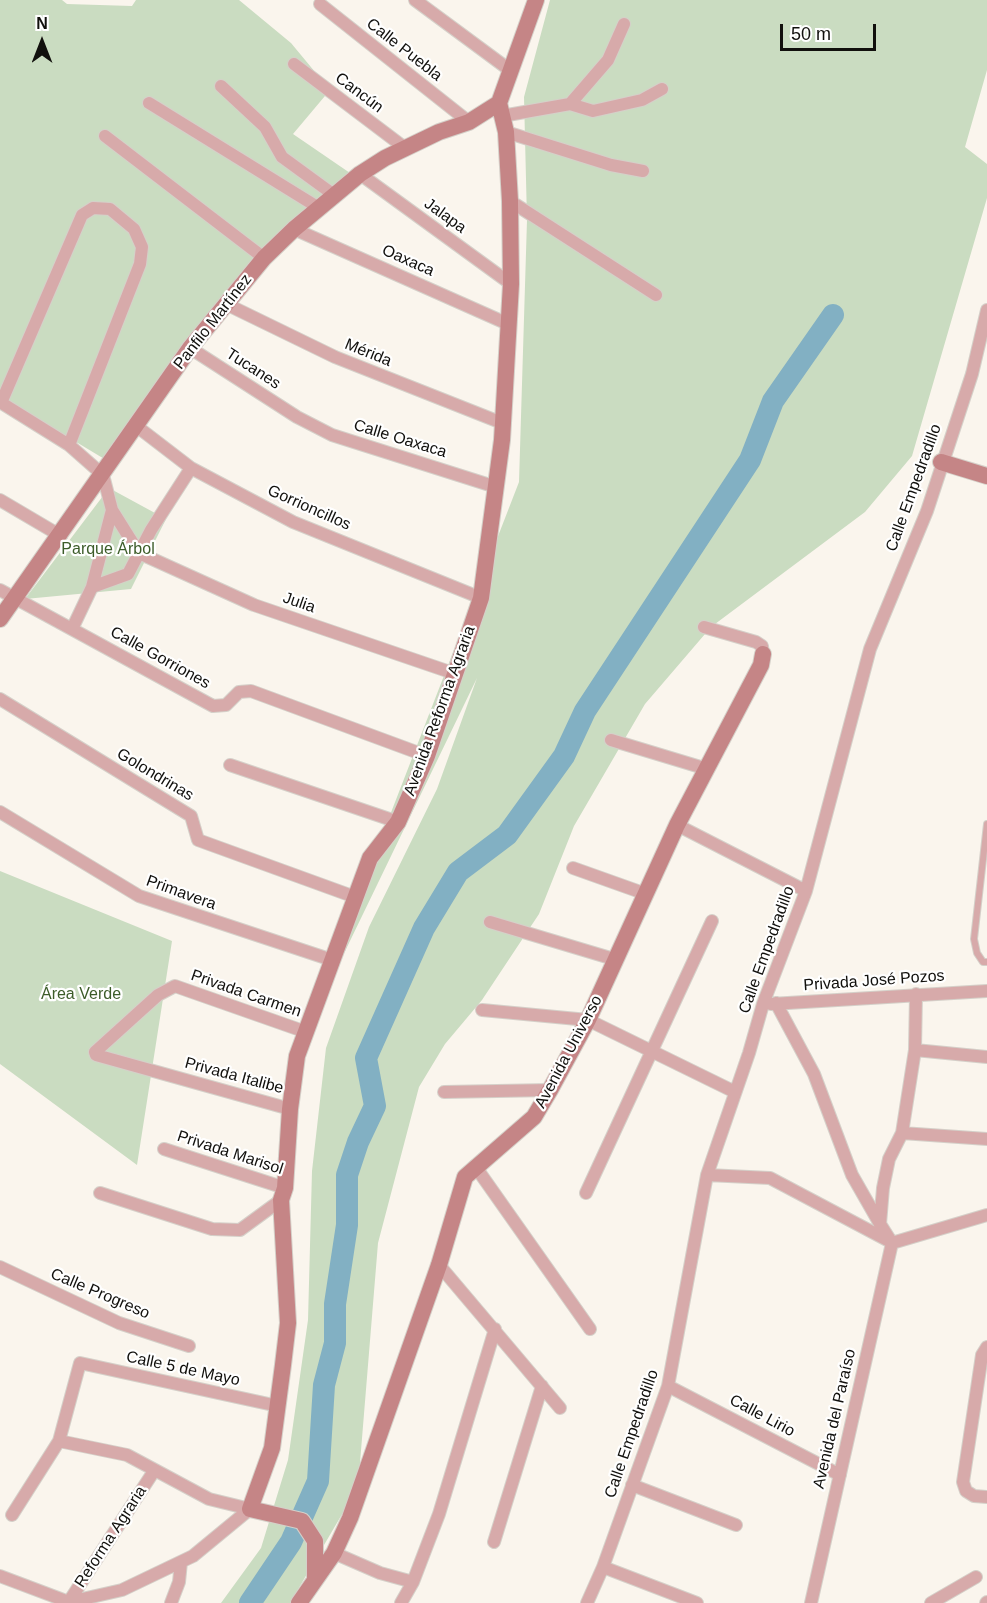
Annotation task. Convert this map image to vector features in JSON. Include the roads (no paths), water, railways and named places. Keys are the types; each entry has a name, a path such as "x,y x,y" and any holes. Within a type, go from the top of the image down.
{"street":[{"path":"415,0 511,71"},
{"name":"Avenida Reforma Agraria","path":"250,1509 272,1448 288,1323 283,1194 297,1056 370,858 398,822 427,756 453,673 481,598 496,487 511,284 510,201 502,117 511,71 534,1"},
{"name":"Calle Puebla","path":"320,4 469,122"},
{"path":"570,104 608,60 624,24"},
{"name":"Cancún","path":"294,64 405,148"},
{"path":"221,86 265,127 282,157 334,195"},
{"path":"502,117 570,104 594,111 642,100 662,89"},
{"path":"149,103 318,208"},
{"path":"502,117 610,165 643,171"},
{"name":"Panfilo Martínez","path":"0,620 7,594 61,536 190,348 264,258 318,208 360,174 405,148 439,132 469,122 502,117"},
{"path":"105,136 264,258"},
{"name":"Jalapa","path":"360,174 511,284"},
{"path":"510,201 656,295"},
{"path":"69,446 140,264 142,247 134,229 110,209 93,208 82,215 1,403 69,446 103,475 112,510 139,553"},
{"name":"Oaxaca","path":"294,229 508,324"},
{"name":"Mérida","path":"226,304 334,357 502,423"},
{"name":"Calle Empedradillo","path":"587,1603 603,1567 668,1386 707,1175 735,1092 770,1004 806,891 870,649 927,511 941,462 972,374 987,310"},
{"name":"Tucanes","path":"190,348 297,417"},
{"name":"Calle Oaxaca","path":"297,417 333,435 496,487"},
{"name":"Gorrioncillos","path":"135,425 191,468 293,522 481,598"},
{"path":"941,462 987,476"},
{"path":"92,587 128,574 191,468"},
{"path":"0,500 61,536"},
{"path":"72,629 92,587 112,510"},
{"name":"Julia","path":"139,553 254,605 453,673"},
{"name":"Calle Gorriones","path":"7,594 213,706 226,705 239,692 251,691 427,756"},
{"path":"704,627 756,642 762,646 763,654"},
{"name":"Avenida Universo","path":"299,1603 333,1553 350,1518 439,1264 465,1177 534,1117 550,1090 588,1020 677,825 761,665 763,654"},
{"name":"Golondrinas","path":"0,699 191,816 198,840 355,897"},
{"path":"611,740 707,769"},
{"path":"230,765 398,822"},
{"name":"Primavera","path":"0,812 139,897 333,960"},
{"path":"677,825 806,891"},
{"path":"573,868 646,894"},
{"path":"586,1193 712,921"},
{"path":"490,922 617,960"},
{"name":"Privada Carmen","path":"176,986 306,1032"},
{"name":"Privada Italibe","path":"176,986 158,995 95,1052 96,1055 290,1109"},
{"name":"Privada José Pozos","path":"770,1004 987,991"},
{"path":"880,1224 883,1188 889,1160 902,1133 915,1050 916,994"},
{"path":"770,1004 814,1074 852,1176 892,1243"},
{"path":"482,1010 588,1020 735,1092"},
{"path":"915,1050 987,1057"},
{"path":"444,1092 550,1090"},
{"path":"902,1133 987,1139"},
{"name":"Privada Marisol","path":"164,1149 283,1194"},
{"path":"475,1166 590,1329"},
{"path":"707,1175 770,1178 892,1243 987,1215"},
{"path":"100,1193 212,1229 231,1230 240,1230 283,1194"},
{"name":"Avenida del Paraíso","path":"811,1603 892,1243"},
{"path":"439,1264 560,1408"},
{"name":"Calle Progreso","path":"0,1267 119,1323 189,1346"},
{"path":"401,1603 439,1515 495,1329"},
{"path":"987,1347 982,1355 963,1482 966,1491 974,1496 987,1497"},
{"name":"Calle 5 de Mayo","path":"59,1441 80,1363 278,1406"},
{"path":"494,1542 542,1386"},
{"name":"Calle Lirio","path":"668,1386 840,1475"},
{"path":"12,1515 59,1441 127,1455 209,1499 302,1521 315,1541 315,1579"},
{"name":"Reforma Agraria","path":"0,1576 68,1603 154,1471"},
{"path":"632,1485 736,1524"},
{"path":"68,1603 122,1590 193,1556 250,1509"},
{"path":"333,1553 380,1573 412,1582"},
{"path":"171,1603 179,1582 181,1562"},
{"path":"603,1567 697,1603"},
{"path":"932,1603 976,1577"}],"lane":[{"path":"987,824 974,939 977,954 983,962 987,962"}],"waterway":[{"path":"250,1603 291,1542 318,1481 324,1385 335,1343 335,1304 347,1225 347,1175 358,1142 375,1106 366,1058 424,928 458,872 507,835 564,756 585,711 750,460 773,401 833,315"}],"park label":[{"name":"Parque Árbol","path":"108,550"},
{"name":"Área Verde","path":"81,995"}]}
